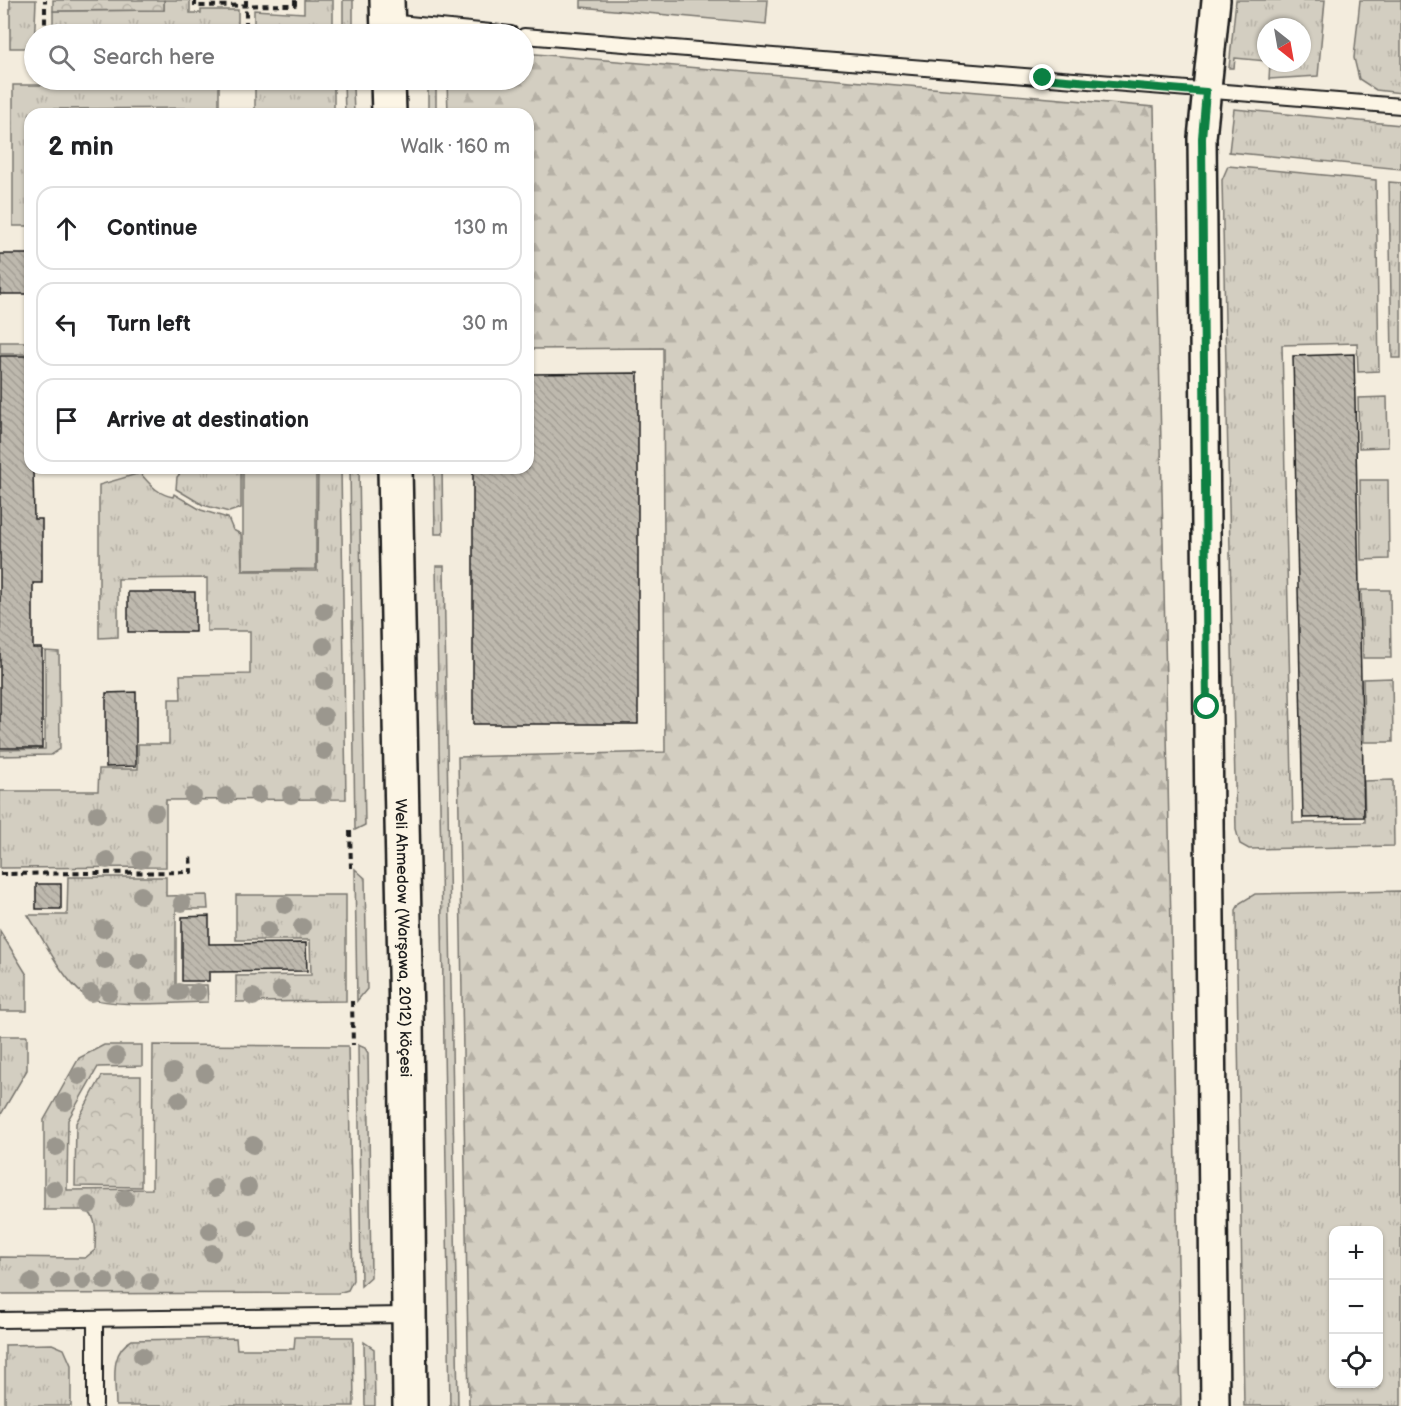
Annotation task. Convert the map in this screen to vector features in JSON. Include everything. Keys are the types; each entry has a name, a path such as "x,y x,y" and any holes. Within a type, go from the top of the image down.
{"street":[{"path":"1215,0 1202,150 1215,1406"},
{"path":"388,90 389,108"},
{"name":"Weli Ahmedow (Warşawa, 2012) köçesi","path":"395,474 406,1021 410,1406"}],"lane":[{"path":"387,19 428,24"},
{"path":"534,37 1401,106"},
{"path":"0,1320 409,1315"},
{"path":"95,1319 95,1406"}],"path":[{"path":"45,0 45,24"},
{"path":"195,0 195,6 246,3 295,5 295,0"},
{"path":"246,3 246,24"},
{"path":"350,831 351,868"},
{"path":"0,873 191,872 190,854"},
{"path":"352,1001 353,1045"}],"green space":[{"path":"10,0 36,0 35,24 24,24 24,48 10,48"},
{"path":"53,0 164,0 164,10 53,11"},
{"path":"164,0 190,0 190,13 201,13 201,10 238,10 238,24 53,24 53,11 164,10"},
{"path":"304,0 333,0 333,24 254,24 254,10 304,13"},
{"path":"343,0 353,0 353,24 343,24"},
{"path":"581,0 768,0 766,24 581,7"},
{"path":"1236,0 1325,0 1318,76 1269,79 1269,72 1311,72 1311,18 1257,18 1257,60 1235,58 1234,68 1229,68"},
{"path":"1360,0 1401,0 1401,93 1376,90 1359,79 1354,58"},
{"path":"534,54 1154,107 1181,1406 469,1406 458,757 665,752 663,348 534,349 534,108 448,108 447,90 534,90"},
{"path":"13,85 24,85 24,90 219,90 219,108 24,108 24,226 13,226"},
{"path":"255,90 334,90 334,108 255,108"},
{"path":"344,90 353,90 354,108 345,108"},
{"path":"428,90 436,90 436,108 428,108"},
{"path":"1234,109 1401,125 1401,169 1229,152"},
{"path":"1228,166 1376,180 1379,371 1358,372 1357,343 1282,345 1293,823 1365,822 1364,781 1393,780 1394,846 1249,849 1240,844 1236,830 1222,180"},
{"path":"1389,182 1401,183 1401,358 1392,358"},
{"path":"0,342 24,342 24,354 0,354"},
{"path":"1387,397 1388,447 1359,448 1358,398"},
{"path":"141,474 162,494 173,497 174,494 201,510 228,518 233,530 241,534 242,571 317,571 318,474 341,474 346,799 166,800 166,867 0,868 0,791 98,791 99,769 138,769 138,744 169,744 169,699 181,699 180,675 250,674 250,631 207,631 207,578 118,579 118,637 99,638 99,485"},
{"path":"180,474 241,474 241,508 229,512 203,505 176,489 177,477"},
{"path":"243,474 316,474 316,569 243,570"},
{"path":"350,474 359,474 365,825 355,830"},
{"path":"434,474 442,474 443,534 435,534"},
{"path":"1360,480 1388,480 1389,559 1361,560"},
{"path":"436,566 444,566 458,1406 450,1406"},
{"path":"1361,590 1390,590 1391,658 1363,658"},
{"path":"45,651 59,652 60,749 51,755 0,756 0,750 45,749"},
{"path":"1392,678 1393,742 1364,742 1363,679"},
{"path":"355,869 365,878 367,989 357,1001"},
{"path":"68,877 166,877 166,896 207,895 208,909 176,909 176,985 207,985 208,1002 143,1004 108,1002 84,995 76,988 61,969 28,915 67,915"},
{"path":"1401,891 1401,1406 1244,1406 1236,910 1240,903 1255,894"},
{"path":"236,895 346,895 346,1001 236,1002 236,976 311,975 310,940 236,940"},
{"path":"0,931 27,975 27,1011 0,1011"},
{"path":"0,1036 27,1036 27,1070 0,1116"},
{"path":"104,1045 142,1045 142,1066 98,1067 68,1120 67,1190 152,1189 153,1045 348,1046 353,1280 348,1290 338,1293 0,1294 0,1257 85,1258 95,1250 95,1222 90,1213 86,1210 44,1210 44,1120 79,1058"},
{"path":"358,1045 365,1048 368,1053 371,1277 361,1286"},
{"path":"102,1076 141,1076 141,1187 75,1186 76,1123"},
{"path":"295,1337 353,1337 354,1406 116,1406 116,1360 124,1345 132,1340 236,1338 237,1349 294,1349"},
{"path":"364,1342 374,1349 375,1406 365,1406"},
{"path":"52,1344 64,1349 71,1365 71,1406 5,1406 5,1345"}],"building":[{"path":"0,254 24,254 24,294 0,294"},
{"path":"1354,354 1364,817 1303,818 1293,356"},
{"path":"0,356 24,356 24,474 33,474 34,519 42,519 42,583 33,583 33,648 42,648 42,748 0,748"},
{"path":"638,373 638,724 473,724 473,474 534,474 534,374"},
{"path":"128,592 195,592 195,632 128,632"},
{"path":"136,692 136,766 106,767 106,693"},
{"path":"36,884 61,884 61,909 36,909"},
{"path":"209,916 209,944 306,943 307,971 209,972 209,981 182,981 182,917"}],"route":[{"path":"1043,78 1206,92 1202,138 1207,707"}]}
